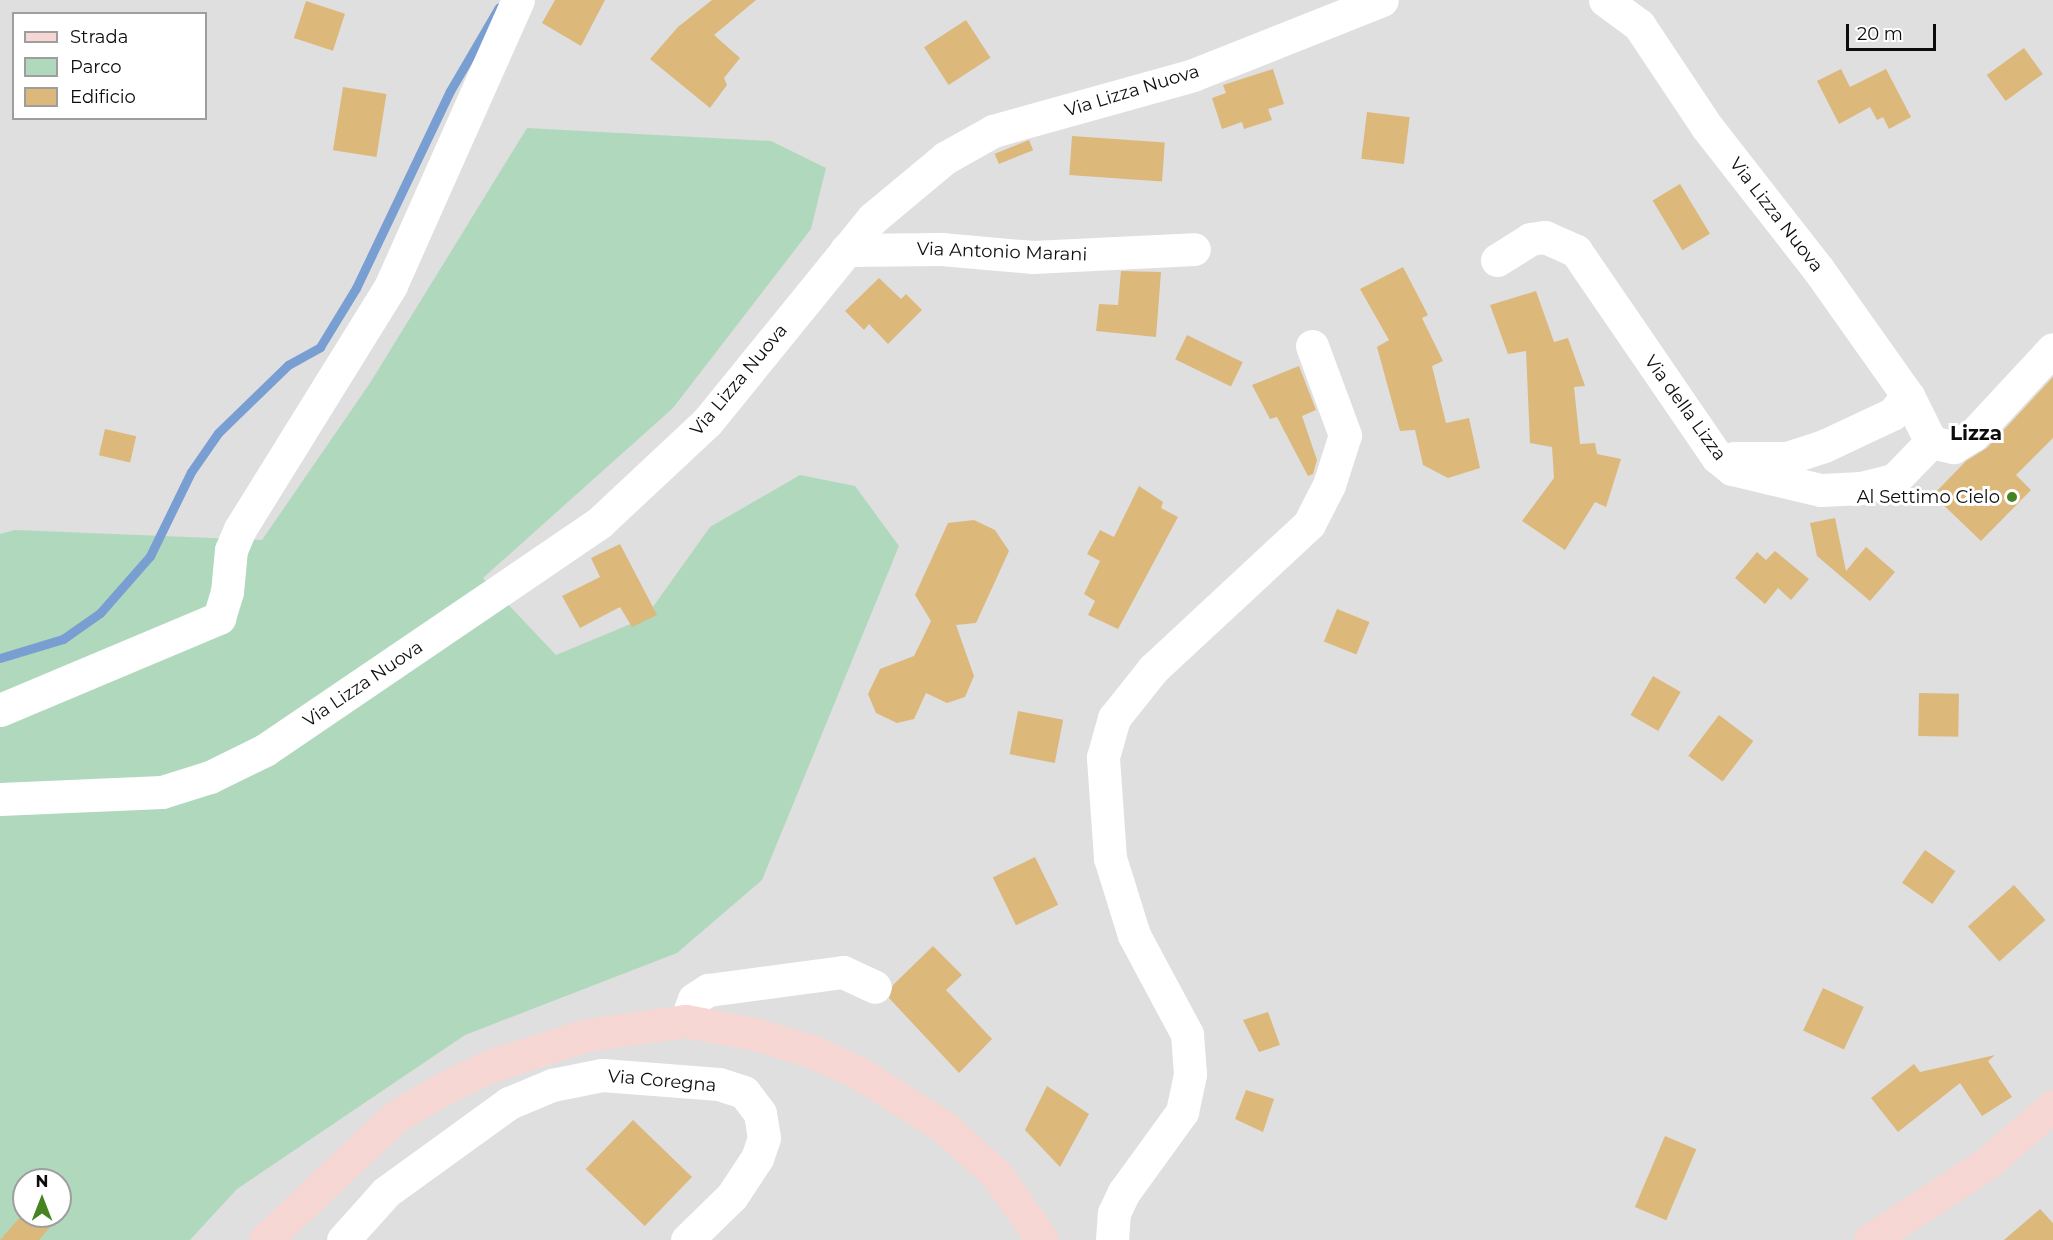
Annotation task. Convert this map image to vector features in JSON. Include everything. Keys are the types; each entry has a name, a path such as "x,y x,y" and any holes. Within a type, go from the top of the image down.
{"main road":[{"path":"265,1240 395,1117 444,1088 490,1066 586,1035 686,1021 712,1023 790,1045 859,1073 944,1127 997,1175 1042,1240"},
{"path":"1870,1240 1987,1163 2053,1106"}],"street":[{"path":"0,710 219,618 227,592 231,550 240,529 391,285 518,0"},
{"name":"Via Lizza Nuova","path":"0,799 162,792 210,777 266,750 599,523 707,422 873,218 945,158 993,131 1193,75 1382,0"},
{"name":"Via Lizza Nuova","path":"1605,0 1639,25 1675,83 1818,269 1908,396 1931,442"},
{"name":"Via della Lizza","path":"1497,260 1530,239 1545,237 1576,251 1717,457 1732,469 1762,479 1821,490 1861,488 1894,480 1931,442"},
{"name":"Via Antonio Marani","path":"846,250 941,249 1033,257 1194,249"},
{"path":"1113,1240 1114,1213 1124,1192 1182,1112 1190,1074 1187,1034 1134,935 1110,858 1103,757 1114,718 1153,669 1309,524 1329,485 1345,435 1312,346"},
{"path":"1931,442 1953,447 1973,435 2053,349"},
{"path":"1717,457 1778,459 1824,446 1892,414 1908,396"},
{"path":"686,1021 694,999 708,990 843,972 875,987"},
{"name":"Via Coregna","path":"343,1240 386,1192 509,1102 552,1085 602,1075 719,1084 744,1092 760,1113 764,1138 757,1158 732,1196 687,1240"}],"green space":[{"path":"527,128 771,141 826,168 811,229 673,408 483,578 556,655 645,618 710,527 800,475 855,486 899,546 762,880 677,953 465,1035 237,1189 190,1240 0,1240 0,534 15,530 262,540 370,383"}],"building":[{"path":"555,0 605,0 581,46 542,23"},
{"path":"712,0 756,0 714,35 740,58 724,78 727,85 710,108 650,59 678,27"},
{"path":"306,1 345,14 333,51 294,38"},
{"path":"966,20 991,58 949,85 924,47"},
{"path":"2024,48 2043,74 2006,101 1987,75"},
{"path":"1273,69 1284,104 1268,109 1272,120 1244,129 1242,122 1222,129 1212,98 1226,93 1223,85"},
{"path":"1841,69 1850,87 1886,69 1911,117 1889,129 1883,117 1877,120 1870,107 1839,124 1817,81"},
{"path":"343,87 386,94 376,157 333,150"},
{"path":"1367,112 1410,117 1404,164 1361,159"},
{"path":"1072,136 1165,142 1162,181 1069,175"},
{"path":"1029,140 1033,150 999,164 995,154"},
{"path":"1680,184 1710,234 1682,250 1653,200"},
{"path":"1403,267 1428,315 1422,318 1443,361 1432,366 1446,423 1469,418 1480,468 1448,478 1423,465 1415,430 1400,431 1377,347 1389,340 1360,289"},
{"path":"1121,271 1161,272 1156,337 1096,331 1099,304 1118,305"},
{"path":"879,278 901,299 906,294 922,310 888,344 869,324 864,330 845,311"},
{"path":"1536,291 1554,342 1568,338 1585,386 1574,387 1580,444 1595,443 1597,454 1621,459 1606,507 1595,502 1565,550 1522,521 1554,478 1552,447 1530,443 1526,351 1508,354 1490,305"},
{"path":"1187,335 1243,362 1231,386 1175,359"},
{"path":"1299,366 1316,410 1302,416 1317,460 1313,474 1308,476 1277,417 1270,419 1252,385"},
{"path":"2053,377 2053,438 2016,475 2031,490 1981,541 1933,495 1966,461 1987,448"},
{"path":"105,429 136,436 130,463 99,455"},
{"path":"1139,486 1163,502 1161,508 1178,517 1118,629 1088,615 1095,601 1084,594 1100,561 1087,554 1100,530 1114,537"},
{"path":"1835,518 1846,571 1866,547 1895,572 1870,601 1817,556 1810,523"},
{"path":"974,520 995,530 1009,551 976,623 956,625 974,676 965,697 947,703 926,693 914,719 897,723 876,713 868,694 880,669 914,656 931,621 915,595 948,523"},
{"path":"620,544 657,615 632,627 620,607 580,628 562,596 600,577 591,558"},
{"path":"1775,551 1809,579 1791,600 1778,588 1765,604 1735,578 1757,552 1766,560"},
{"path":"1337,609 1369,622 1356,655 1324,641"},
{"path":"1653,676 1681,692 1658,731 1630,715"},
{"path":"1919,693 1959,694 1958,737 1918,736"},
{"path":"1018,711 1063,720 1055,763 1010,754"},
{"path":"1719,715 1753,741 1723,782 1688,756"},
{"path":"1925,850 1955,871 1932,904 1902,883"},
{"path":"1035,857 1058,905 1016,925 993,878"},
{"path":"2014,885 2045,920 1999,961 1968,926"},
{"path":"933,946 962,975 946,990 992,1039 959,1073 889,998 893,985"},
{"path":"1823,988 1864,1007 1844,1050 1803,1031"},
{"path":"1268,1012 1280,1045 1259,1052 1243,1020"},
{"path":"1995,1055 1988,1061 2012,1097 1982,1116 1960,1083 1898,1132 1871,1098 1914,1064 1920,1072"},
{"path":"1047,1086 1089,1114 1060,1167 1025,1130"},
{"path":"1246,1090 1274,1099 1263,1132 1235,1119"},
{"path":"633,1120 692,1177 645,1226 586,1169"},
{"path":"1665,1136 1696,1149 1666,1220 1635,1207"},
{"path":"2040,1209 2053,1223 2053,1240 2004,1240"},
{"path":"12,1226 50,1228 39,1240 0,1240"}],"waterway":[{"path":"0,658 63,639 100,613 150,556 191,472 218,433 288,365 320,347 356,288 450,91 499,7"}],"place":[{"name":"Al Settimo Cielo","path":"2012,497"}],"district":[{"name":"Lizza","path":"1976,433"}]}
